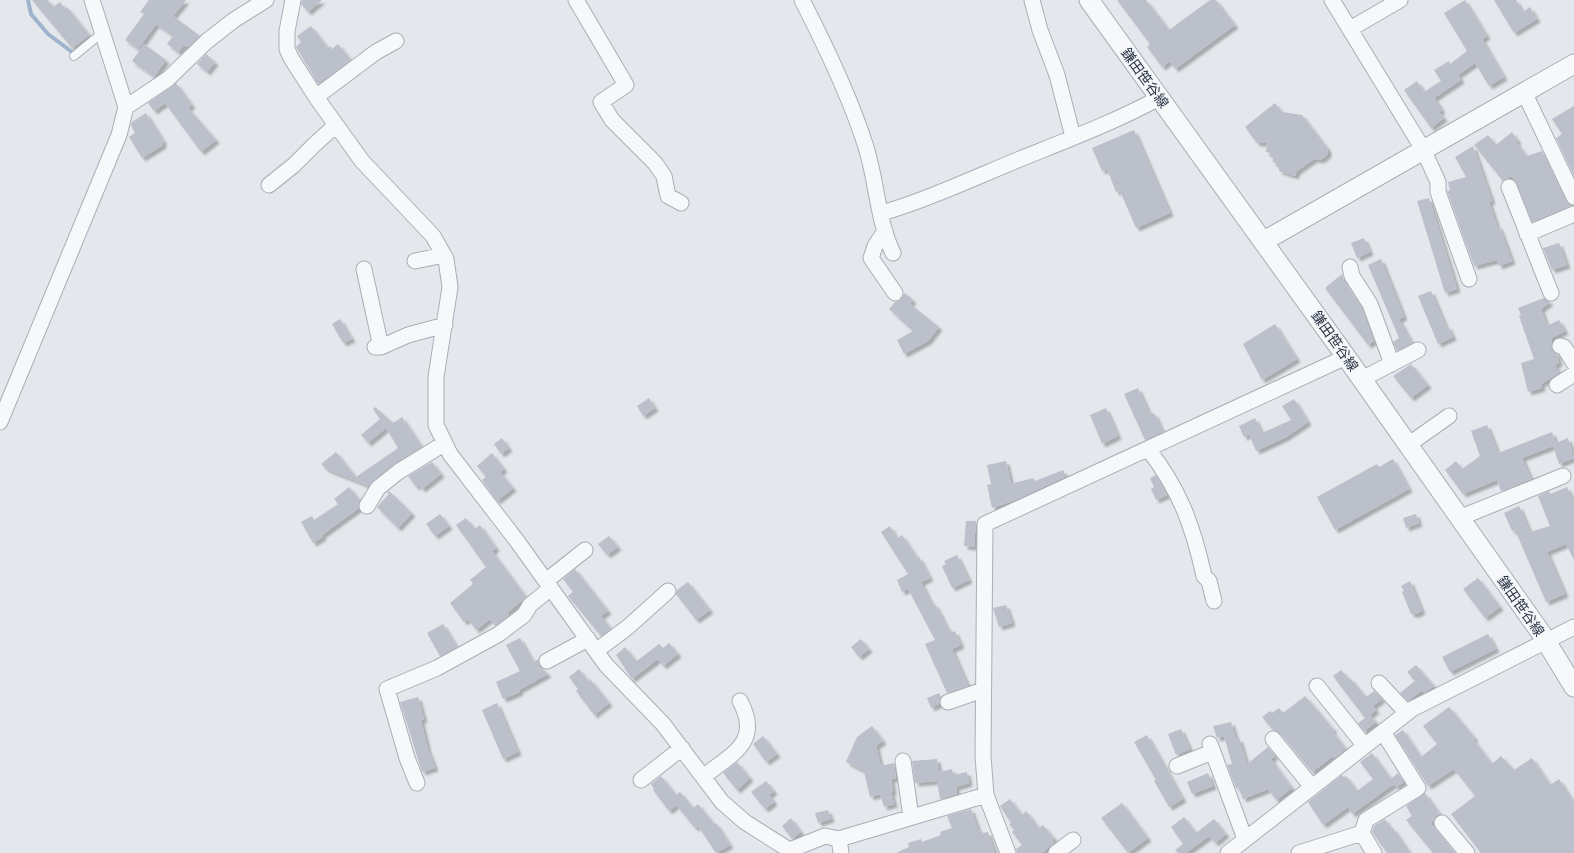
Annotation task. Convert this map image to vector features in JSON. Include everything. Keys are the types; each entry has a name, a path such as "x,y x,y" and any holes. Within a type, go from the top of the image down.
{"street":[{"path":"0,422 119,135 126,107 92,0"},
{"path":"126,107 168,79 207,41 234,20 266,0"},
{"path":"293,0 286,31 288,49 291,58 316,98 362,161 433,236 444,255 450,287 436,377 436,425 450,454 606,665 663,724 704,776 722,802 745,822 792,852 826,836 840,846 911,817 986,794"},
{"path":"576,0 626,85 601,102 612,120 655,163 664,176 668,196 681,203"},
{"path":"802,0 858,124 868,153 885,231 893,253"},
{"path":"1032,0 1040,30 1059,82 1073,137"},
{"name":"鎌田笹谷線","path":"1089,0 1362,379 1546,641 1574,687"},
{"path":"1332,0 1423,149 1438,182 1438,192 1469,279"},
{"path":"1350,29 1400,0"},
{"path":"316,98 376,52 396,40"},
{"path":"1264,241 1574,64"},
{"path":"1524,92 1574,198"},
{"path":"882,213 914,203 1127,115 1159,98"},
{"path":"269,185 294,165 336,125"},
{"path":"1508,187 1551,293"},
{"path":"1528,234 1574,214"},
{"path":"885,231 875,246 871,258 895,293"},
{"path":"415,261 444,255"},
{"path":"1350,267 1352,276 1370,304 1392,364"},
{"path":"364,269 378,347 408,335 444,324"},
{"path":"1560,346 1564,347 1574,363"},
{"path":"1362,379 1418,350"},
{"path":"1008,853 986,794 983,756 985,524 1346,357"},
{"path":"1558,386 1574,374"},
{"path":"1408,445 1449,416"},
{"path":"367,506 378,488 398,472 445,443"},
{"path":"1148,449 1160,465 1179,496 1195,536 1204,576 1209,581 1214,601"},
{"path":"1459,518 1563,476"},
{"path":"417,783 406,758 387,689 437,668 499,634 524,615 530,605 548,585 585,550"},
{"path":"547,661 592,645 628,627 668,591"},
{"path":"1228,853 1407,713 1574,627"},
{"path":"1380,682 1407,713"},
{"path":"1317,686 1365,746"},
{"path":"948,702 983,690"},
{"path":"704,776 739,748 745,741 748,722 740,701"},
{"path":"1374,853 1362,833 1366,820 1418,788 1383,732"},
{"path":"1272,739 1312,787"},
{"path":"641,780 682,748"},
{"path":"1177,766 1211,748 1245,839"},
{"path":"903,761 911,817"},
{"path":"1442,823 1467,853"},
{"path":"1299,853 1362,833"},
{"path":"1056,853 1073,840"}],"lane":[{"path":"74,56 102,32"}],"building":[{"path":"32,0 48,0 53,7 60,2 65,9 67,7 89,35 72,48"},
{"path":"149,0 186,0 173,16 200,36 188,47 184,45 178,52 167,44 173,36 156,24 138,49 125,40 144,14 140,12"},
{"path":"302,0 322,0 308,12 301,4"},
{"path":"1117,0 1146,0 1169,30 1210,0 1216,0 1235,25 1175,69 1170,61 1162,67 1147,47 1150,44"},
{"path":"1465,0 1487,36 1482,39 1504,77 1489,86 1475,63 1458,75 1461,80 1434,98 1442,110 1439,112 1444,118 1431,128 1404,90 1417,81 1424,92 1441,81 1434,70 1449,61 1450,64 1467,51 1444,13"},
{"path":"1494,0 1516,0 1523,12 1530,7 1537,19 1514,33"},
{"path":"311,26 328,48 330,46 332,49 338,44 351,60 318,84 296,47 301,42 297,36"},
{"path":"144,44 166,60 154,77 132,61"},
{"path":"206,54 215,62 207,72 197,64"},
{"path":"176,83 192,105 188,108 216,140 201,152 165,103 154,111 148,103"},
{"path":"1275,103 1282,112 1302,115 1328,149 1328,154 1321,160 1314,159 1297,171 1295,176 1279,171 1276,163 1273,162 1273,158 1270,157 1270,153 1266,152 1267,143 1257,143 1245,127"},
{"path":"1574,106 1574,176 1556,138 1562,134 1552,119"},
{"path":"146,113 164,142 162,143 163,145 142,158 129,137 135,133 131,125 132,122"},
{"path":"1134,130 1170,213 1136,228 1120,191 1116,192 1107,169 1102,171 1092,148"},
{"path":"1512,132 1518,141 1516,142 1527,156 1542,151 1566,201 1572,205 1532,222 1515,180 1511,176 1503,181 1474,145 1488,135 1496,145"},
{"path":"1473,146 1492,201 1489,202 1497,226 1499,226 1512,261 1499,266 1497,260 1474,266 1447,191 1450,190 1448,182 1466,177 1455,157"},
{"path":"1429,198 1457,289 1445,293 1417,201"},
{"path":"1364,238 1370,252 1357,258 1351,243"},
{"path":"1559,243 1567,265 1552,270 1543,248"},
{"path":"1381,259 1404,317 1399,319 1412,343 1397,351 1393,342 1399,338 1368,265"},
{"path":"1342,274 1344,281 1362,308 1374,341 1368,345 1325,288"},
{"path":"1431,291 1446,327 1448,326 1453,337 1438,344 1418,296"},
{"path":"905,293 913,300 910,304 939,327 928,341 904,354 897,340 913,331 889,309 895,302 900,300"},
{"path":"1544,298 1550,302 1541,309 1547,326 1559,320 1565,331 1552,338 1552,349 1557,354 1559,363 1555,365 1559,373 1541,384 1542,388 1528,392 1521,363 1534,359 1519,316 1521,315 1518,308"},
{"path":"340,319 352,339 343,343 332,324"},
{"path":"1275,324 1297,359 1262,380 1243,344"},
{"path":"1411,364 1428,385 1411,398 1393,376"},
{"path":"1138,388 1150,415 1154,413 1163,432 1145,440 1124,394"},
{"path":"649,398 655,408 643,416 637,406"},
{"path":"1294,399 1308,422 1286,437 1256,451 1249,434 1244,437 1239,426 1255,418 1262,433 1291,420 1282,406"},
{"path":"375,407 393,423 402,417 422,447 392,465 369,486 326,469 321,464 336,452 356,477 398,448 386,428 368,443 361,435 380,419 373,409"},
{"path":"1106,408 1118,436 1102,444 1090,415"},
{"path":"1487,425 1498,453 1552,432 1556,443 1568,438 1574,458 1559,464 1553,446 1522,458 1531,479 1501,491 1497,480 1463,494 1445,470 1456,461 1462,469 1480,456 1471,431"},
{"path":"502,438 509,448 501,454 494,444"},
{"path":"492,453 504,469 500,472 513,488 497,501 482,480 486,477 477,466"},
{"path":"1393,459 1409,489 1335,530 1317,497 1377,464 1379,467"},
{"path":"1006,461 1011,484 1033,478 1035,481 1063,470 1066,476 1018,499 992,508 987,485 991,484 987,465"},
{"path":"432,462 441,474 422,489 419,485 416,487 408,476"},
{"path":"1156,475 1167,495 1156,500 1151,489 1154,487 1150,478"},
{"path":"349,487 360,500 359,508 322,535 323,537 313,543 301,522 312,516 314,520 338,504 334,499"},
{"path":"1567,487 1574,503 1574,560 1566,544 1547,552 1565,594 1546,602 1515,530 1512,531 1504,513 1519,506 1530,532 1550,526 1538,496 1549,491 1550,494"},
{"path":"389,491 412,513 398,528 377,507 389,494 387,493"},
{"path":"440,514 449,526 435,536 426,524"},
{"path":"1416,514 1419,523 1406,528 1403,518"},
{"path":"466,518 475,529 480,525 496,548 492,551 526,597 507,613 509,615 495,626 490,619 476,630 468,619 464,622 450,603 473,584 470,580 486,567 456,525"},
{"path":"966,521 976,521 974,547 964,546"},
{"path":"890,526 897,539 902,535 917,558 919,557 930,578 921,582 932,605 935,604 950,633 955,631 961,645 952,649 968,686 947,693 925,644 935,640 908,589 902,592 897,580 908,574 881,532"},
{"path":"609,536 618,547 607,555 598,544"},
{"path":"957,555 969,580 952,588 942,566 946,564 944,561"},
{"path":"575,569 608,611 601,616 611,629 601,636 568,596 573,592 563,579"},
{"path":"1478,578 1500,607 1485,618 1463,589"},
{"path":"1410,581 1422,611 1416,614 1411,614 1402,592 1404,591 1401,586"},
{"path":"688,582 710,610 696,620 676,594 677,590"},
{"path":"1006,605 1012,623 999,627 993,608"},
{"path":"443,624 457,647 440,656 427,633"},
{"path":"1488,634 1496,649 1450,672 1442,657"},
{"path":"520,638 533,662 539,659 539,666 548,674 519,690 520,692 503,699 496,682 520,671 506,645"},
{"path":"861,639 869,649 859,657 851,647"},
{"path":"669,643 678,654 663,666 658,659 632,679 616,655 625,647 636,661 659,644 663,648"},
{"path":"1416,665 1434,686 1424,693 1422,690 1408,701 1400,693 1415,681 1407,672"},
{"path":"579,669 588,681 590,679 609,703 594,715 576,691 578,689 569,677"},
{"path":"1341,670 1366,697 1374,691 1382,699 1373,706 1376,710 1370,715 1376,722 1364,731 1358,723 1365,718 1333,676"},
{"path":"939,693 941,697 939,704 931,708 927,698"},
{"path":"1305,696 1334,730 1332,731 1346,749 1334,758 1333,756 1312,772 1280,733 1273,730 1262,717 1270,711 1272,713 1279,708 1283,713"},
{"path":"418,697 424,719 421,720 428,750 435,768 422,772 400,702"},
{"path":"497,703 518,752 503,759 482,710"},
{"path":"1449,707 1475,738 1473,739 1492,764 1501,756 1514,770 1532,758 1550,785 1559,779 1574,803 1574,853 1481,853 1451,814 1475,796 1454,769 1428,786 1395,735 1403,730 1421,757 1437,744 1423,726"},
{"path":"1231,722 1236,739 1239,738 1247,764 1268,747 1275,756 1271,759 1292,788 1276,800 1268,789 1243,799 1238,787 1236,788 1227,765 1232,764 1224,736 1217,738 1213,726"},
{"path":"872,726 883,741 876,746 881,766 894,763 896,778 891,779 893,792 891,792 894,804 884,807 880,794 870,797 864,771 846,762 857,737"},
{"path":"1181,729 1190,749 1176,755 1168,734"},
{"path":"1147,735 1183,799 1169,807 1154,781 1156,780 1134,742"},
{"path":"763,736 777,754 766,762 753,744"},
{"path":"1372,753 1391,779 1398,773 1404,782 1396,787 1394,784 1352,814 1348,807 1323,825 1308,802 1342,775 1344,777 1346,776 1357,791 1373,779 1360,762"},
{"path":"937,759 939,772 952,769 953,775 967,772 969,783 956,787 957,794 940,799 937,781 915,783 912,761"},
{"path":"737,762 750,778 737,790 723,773"},
{"path":"1208,773 1213,786 1192,794 1187,782"},
{"path":"661,776 676,795 680,792 693,808 698,804 714,824 716,823 730,845 716,853 698,826 695,828 676,805 669,811 653,790 654,789 651,784"},
{"path":"766,781 774,791 769,795 774,802 765,809 751,792"},
{"path":"1425,793 1440,814 1436,816 1431,824 1455,853 1433,853 1406,820 1412,816 1406,806"},
{"path":"1010,799 1022,815 1026,811 1039,828 1043,825 1054,838 1052,840 1054,843 1042,853 1017,853 1016,849 1022,845 1012,832 1014,830 1009,824 1011,823 1000,806"},
{"path":"1122,803 1148,838 1128,853 1101,818"},
{"path":"971,809 979,832 988,832 995,853 896,853 909,847 908,843 921,839 922,842 941,835 940,832 952,828 947,816"},
{"path":"828,810 831,819 818,823 815,813"},
{"path":"1184,817 1196,833 1214,819 1226,834 1215,843 1209,836 1186,853 1178,853 1175,850 1183,844 1171,827"},
{"path":"791,818 801,832 792,839 782,826"},
{"path":"1385,819 1410,853 1387,853 1372,832 1374,826"}],"waterway":[{"path":"28,0 31,14 48,34 72,52"}]}
